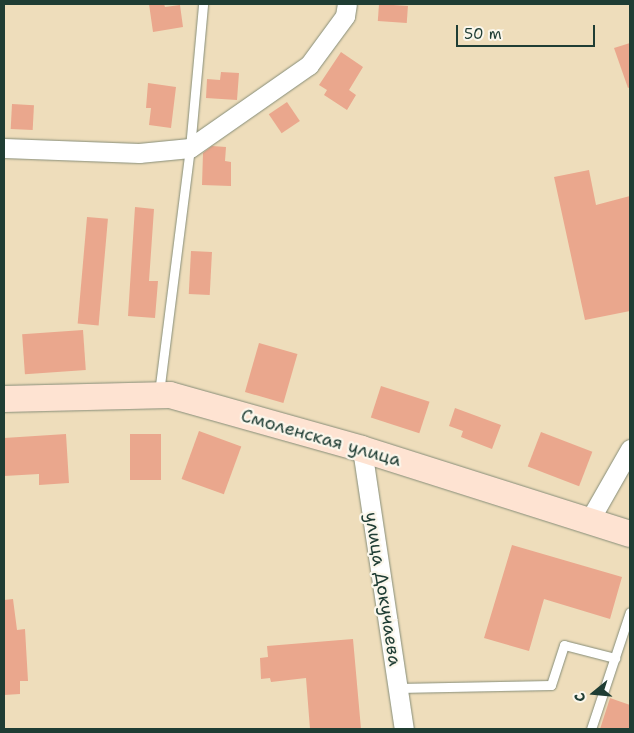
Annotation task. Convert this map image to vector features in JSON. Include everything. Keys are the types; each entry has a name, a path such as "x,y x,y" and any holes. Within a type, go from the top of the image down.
{"main road":[{"name":"Смоленская улица","path":"4,399 170,395 362,449 630,534"}],"street":[{"path":"4,148 139,153 190,148 309,65 345,16 347,4"},
{"name":"улица Докучаева","path":"362,449 404,729"},
{"path":"589,522 630,449"}],"lane":[{"path":"159,395 190,148 203,4"},
{"path":"591,729 630,612"},
{"path":"398,688 551,685 564,645 615,658"}],"building":[{"path":"149,4 164,4 165,7 180,5 183,27 153,32"},
{"path":"379,4 408,6 407,23 378,21"},
{"path":"630,43 630,87 628,88 614,48"},
{"path":"341,52 363,67 349,90 356,95 347,110 324,95 327,90 319,85"},
{"path":"221,72 239,73 237,100 206,98 207,79 220,80"},
{"path":"148,83 176,87 171,128 149,125 151,108 146,108"},
{"path":"287,102 300,121 282,133 269,114"},
{"path":"12,104 34,105 33,130 11,129"},
{"path":"212,146 226,147 225,161 231,162 231,186 202,185 203,153"},
{"path":"589,170 596,205 630,196 630,311 585,320 554,177"},
{"path":"135,207 154,209 149,281 158,281 155,318 128,316"},
{"path":"87,217 108,219 99,325 78,324"},
{"path":"191,251 212,252 210,295 189,294"},
{"path":"83,330 86,370 25,374 22,334"},
{"path":"259,343 297,354 283,403 245,392"},
{"path":"381,386 430,402 419,433 371,417"},
{"path":"455,408 501,425 492,449 461,437 463,431 449,426"},
{"path":"199,431 241,446 224,494 182,479"},
{"path":"541,432 592,452 579,486 528,467"},
{"path":"66,434 69,483 39,485 39,474 4,476 4,438"},
{"path":"130,434 161,434 161,480 130,480"},
{"path":"512,545 622,577 610,619 544,599 529,651 484,638"},
{"path":"13,599 17,630 25,629 28,681 20,681 20,694 4,695 4,600"},
{"path":"353,639 361,729 310,729 306,678 271,682 270,678 261,679 260,658 268,657 267,646"},
{"path":"610,698 630,705 630,729 600,729"}]}
